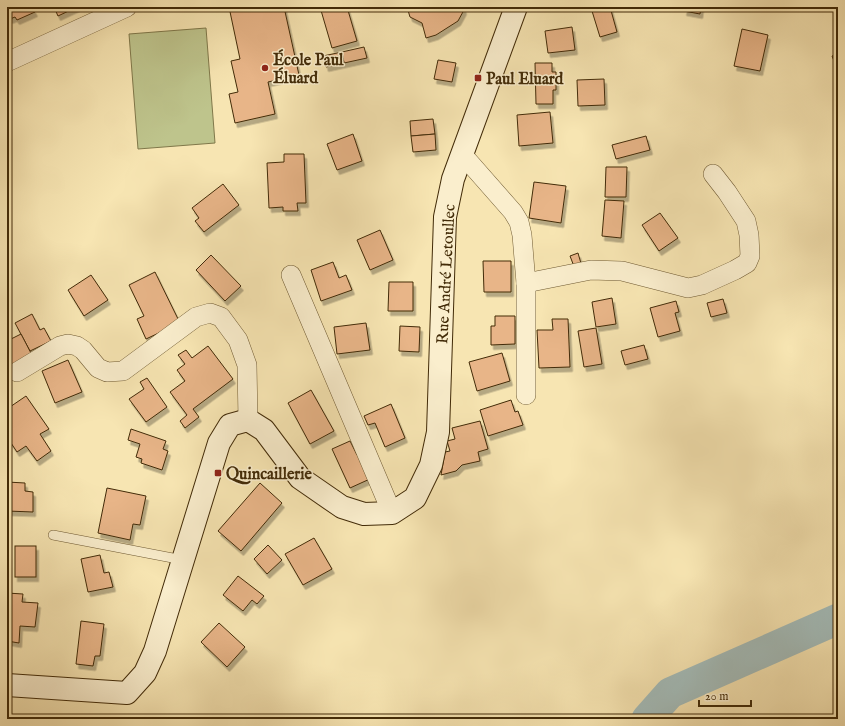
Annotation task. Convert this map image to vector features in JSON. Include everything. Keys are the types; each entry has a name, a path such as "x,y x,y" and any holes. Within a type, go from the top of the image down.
{"main road":[{"name":"Rue André Letoullec","path":"392,513 415,498 431,465 440,407 445,217 453,179 516,7"},
{"path":"7,685 127,693 145,673 155,651 219,443 230,425 248,420 264,430 300,478 342,507 364,514 392,513"}],"street":[{"path":"9,56 127,7"},
{"path":"462,154 519,222 526,283 526,395"},
{"path":"526,283 591,270 622,271 688,288 702,285 735,270 747,263 750,256 749,235 746,221 713,174"},
{"path":"291,275 392,513"},
{"path":"17,372 60,346 68,344 77,346 83,350 98,368 107,372 123,371 196,317 210,313 221,317 238,340 247,365 248,420"}],"lane":[{"path":"53,535 183,560"}],"green space":[{"path":"206,28 215,143 138,149 129,34"}],"building":[{"path":"7,7 32,7 35,12 17,20 15,17 10,19 7,14"},
{"path":"54,7 77,7 58,16"},
{"name":"École Paul Éluard","path":"229,7 284,7 299,75 268,82 275,114 235,123 229,94 238,92 231,61 240,59"},
{"path":"320,7 347,7 357,41 332,48"},
{"path":"407,7 463,7 464,10 458,21 436,35 426,38 422,23 410,17"},
{"path":"610,7 617,32 600,37 592,11"},
{"path":"685,7 701,7 700,14 684,11"},
{"path":"572,27 575,50 548,53 545,31"},
{"path":"742,29 768,35 760,71 734,66"},
{"path":"364,47 367,58 344,63 342,52"},
{"path":"342,52 344,63 326,67 323,56"},
{"path":"838,54 838,65 836,66 832,56"},
{"path":"438,60 456,63 452,82 434,79"},
{"path":"535,63 552,63 552,72 556,72 556,90 553,90 553,104 536,104"},
{"path":"604,79 605,105 578,106 577,80"},
{"path":"550,112 553,143 519,146 517,115"},
{"path":"433,119 435,134 411,136 410,121"},
{"path":"353,134 362,161 337,170 327,144"},
{"path":"435,134 436,150 413,152 411,136"},
{"path":"646,136 650,150 616,159 612,145"},
{"path":"284,154 304,154 306,203 297,203 298,211 283,211 283,207 269,208 267,163 284,162"},
{"path":"606,167 627,167 626,197 605,197"},
{"path":"534,182 566,186 561,223 529,218"},
{"path":"223,184 239,205 204,232 195,221 199,218 192,208"},
{"path":"605,200 624,201 621,238 602,236"},
{"path":"660,213 678,238 659,251 642,225"},
{"path":"380,230 393,260 370,270 357,240"},
{"path":"578,253 582,267 575,269 570,256"},
{"path":"211,255 241,286 225,301 196,270"},
{"path":"483,261 511,261 511,292 484,292"},
{"path":"333,262 339,278 346,275 352,290 321,301 311,270"},
{"path":"155,272 180,323 146,339 137,319 144,316 129,285"},
{"path":"91,275 108,300 84,316 68,290"},
{"path":"389,282 413,282 413,311 388,311"},
{"path":"612,298 616,324 596,327 592,302"},
{"path":"723,299 727,313 711,317 707,303"},
{"path":"676,301 679,312 675,313 680,331 658,337 650,308"},
{"path":"32,314 40,330 44,328 51,341 30,351 15,323"},
{"path":"495,316 515,316 515,344 491,345 491,326 495,326"},
{"path":"552,319 568,319 570,367 539,368 537,330 553,330"},
{"path":"366,323 370,350 337,354 334,327"},
{"path":"400,326 420,327 419,352 399,351"},
{"path":"596,328 602,364 584,367 578,331"},
{"path":"21,334 33,357 19,361 7,367 7,341"},
{"path":"644,345 648,359 625,365 621,351"},
{"path":"208,346 233,379 193,409 199,417 185,428 180,421 187,415 170,392 185,381 177,370 185,364 178,355 186,350 192,358"},
{"path":"502,353 510,381 477,391 469,362"},
{"path":"68,360 82,392 55,403 42,371"},
{"path":"147,378 167,407 146,422 129,399 144,389 140,382"},
{"path":"311,390 334,431 310,444 288,403"},
{"path":"26,396 49,429 40,434 51,451 37,461 26,446 17,452 7,437 7,409"},
{"path":"511,400 515,412 518,411 523,425 488,436 480,410"},
{"path":"391,404 405,438 385,447 375,423 368,425 364,416"},
{"path":"480,421 488,449 478,452 480,461 462,465 456,471 441,475 445,452 450,451 447,441 455,439 452,428"},
{"path":"131,429 166,441 163,449 168,451 162,470 141,463 142,459 136,457 140,444 128,440"},
{"path":"350,441 357,455 361,453 372,478 350,488 332,449"},
{"path":"7,482 25,483 25,491 33,492 33,512 7,511"},
{"path":"260,483 282,503 241,551 218,531"},
{"path":"107,488 146,496 140,525 133,524 130,540 98,533"},
{"path":"314,538 332,569 303,585 285,554"},
{"path":"268,545 282,560 267,574 254,559"},
{"path":"15,546 36,546 36,577 15,577"},
{"path":"100,555 104,573 109,572 113,587 88,592 81,559"},
{"path":"238,576 264,596 257,604 252,600 243,611 223,595"},
{"path":"7,593 23,594 22,602 38,603 35,627 20,626 19,643 7,641"},
{"path":"81,621 104,624 100,656 95,656 93,666 76,664"},
{"path":"219,623 245,647 227,667 201,642"}],"waterway":[{"path":"647,719 670,693 838,619"}],"place":[{"name":"École Paul Éluard","path":"265,68"},
{"name":"Paul Eluard","path":"478,78"},
{"name":"Quincaillerie","path":"218,473"}]}
